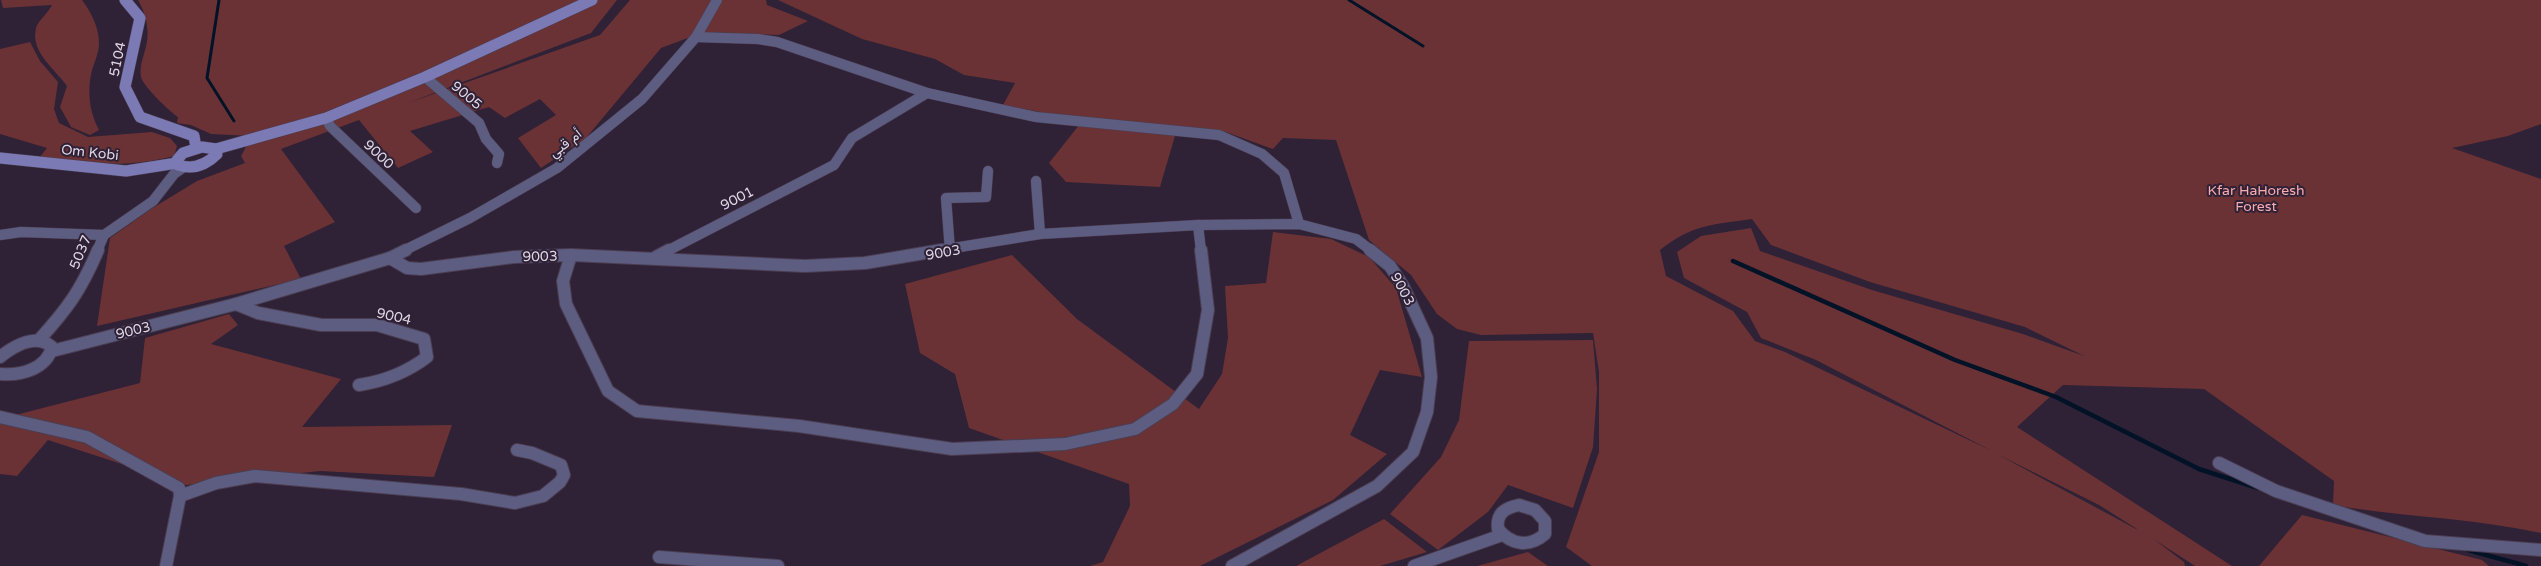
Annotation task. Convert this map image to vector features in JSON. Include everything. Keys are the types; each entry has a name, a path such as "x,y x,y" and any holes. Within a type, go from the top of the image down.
{"street":[{"name":"5104","path":"124,0 140,18 125,87 140,118 194,136 196,148"},
{"path":"180,165 179,157 196,148 208,146 216,148 326,118 425,77 592,0"},
{"name":"أم قبي","path":"390,258 470,218 557,168 642,99 696,37 716,0"},
{"path":"696,37 758,39 777,42 927,93 1036,117 1219,134 1262,154 1284,173 1299,224"},
{"name":"9005","path":"425,77 479,123 486,139 499,154 497,163"},
{"name":"9001","path":"654,258 834,165 852,138 927,93"},
{"name":"9000","path":"326,118 330,126 416,208"},
{"name":"Om Kobi","path":"0,158 126,171 207,162 217,154 216,148"},
{"name":"5037","path":"39,340 69,307 86,278 104,235 153,201 180,165"},
{"path":"950,251 946,198 986,197 988,171"},
{"path":"1036,181 1040,234"},
{"name":"9003","path":"52,351 236,304 390,258 407,268 421,270 514,257 571,255 805,266 866,263 950,251 1040,234 1198,225 1299,224 1356,240 1390,266 1403,286 1427,338 1431,377 1427,412 1413,452 1377,486 1232,566"},
{"path":"571,255 563,281 566,304 608,391 636,411 799,426 952,449 1065,444 1135,429 1174,404 1197,374 1208,310 1198,225"},
{"path":"0,235 21,232 104,235"},
{"name":"9004","path":"236,304 267,315 321,325 378,325 424,339 427,357 410,372 382,383 359,385"},
{"path":"0,374 12,375 29,370 45,361 52,351 50,343 39,340 22,344 2,353"},
{"path":"0,417 87,437 179,488 180,496 166,566"},
{"path":"180,496 216,483 256,476 461,494 515,503 543,496 560,482 564,475 564,469 561,466 532,453 517,450"},
{"path":"2219,463 2276,491 2425,541 2525,546 2541,550"},
{"path":"1414,566 1502,535"},
{"path":"658,557 778,566"}],"green space":[{"path":"1,0 82,0 94,20 99,37 89,93 93,116 99,130 90,135 71,127 60,107 67,86 45,60 35,37 37,25 52,5 3,8"},
{"path":"138,0 617,0 591,33 408,103 600,35 630,0 766,0 767,5 808,21 779,35 704,32 661,48 586,138 541,168 518,138 556,115 540,99 505,118 489,107 410,131 433,152 398,168 359,120 281,149 335,222 284,246 301,279 97,326 110,238 151,209 197,181 245,163 241,156 252,136 211,134 191,125 177,123 178,117 151,92 141,77 147,28 145,16"},
{"name":"Kfar HaHoresh Forest","path":"778,0 2541,0 2541,124 2508,136 2452,148 2541,179 2541,533 2490,524 2333,505 2334,481 2204,389 2063,385 2017,427 2232,566 2195,566 2155,540 2184,562 2185,566 1592,566 1566,547 1599,452 1599,372 1593,333 1481,335 1457,329 1437,314 1411,275 1369,240 1336,140 1283,138 1273,149 1226,132 1177,129 1160,187 1066,182 1049,163 1083,120 1003,105 1015,83 964,75 935,59 862,39","holes":["1752,219 1771,245 1870,282 2025,327 2084,356 2023,334 1872,290 1760,251 1751,228 1701,236 1677,252 1684,278 1747,312 1761,338 1816,360 1992,451 1785,352 1755,341 1733,311 1666,276 1660,250 1672,241 1703,227","1997,454 2099,505 2137,529 2136,529"]},
{"path":"30,42 40,61 58,82 54,109 59,123 88,137 152,132 170,138 177,146 174,156 123,164 91,163 40,157 47,148 0,134 0,49"},
{"path":"1273,232 1331,239 1369,257 1396,288 1422,377 1380,370 1350,435 1387,454 1333,500 1200,566 1090,566 1103,562 1130,506 1129,484 969,428 955,374 920,353 905,284 1012,255 1077,319 1199,409 1222,374 1228,338 1225,286 1266,283"},
{"path":"229,314 238,325 211,344 341,379 302,427 452,425 434,477 320,471 186,485 48,440 17,476 0,474 0,419 140,383 145,338"},
{"path":"1593,340 1597,389 1593,447 1573,508 1508,485 1488,512 1438,550 1390,514 1441,457 1459,420 1469,341"},
{"path":"2302,515 2482,560 2489,566 2259,566"},
{"path":"1384,519 1427,552 1380,566 1296,566"},
{"path":"1528,552 1548,566 1477,566"}],"waterway":[{"path":"219,0 207,78 234,121"},
{"path":"1349,0 1423,46"},
{"path":"1733,261 1955,360 2056,397 2199,469 2258,488"},
{"path":"2468,550 2526,566"}]}
